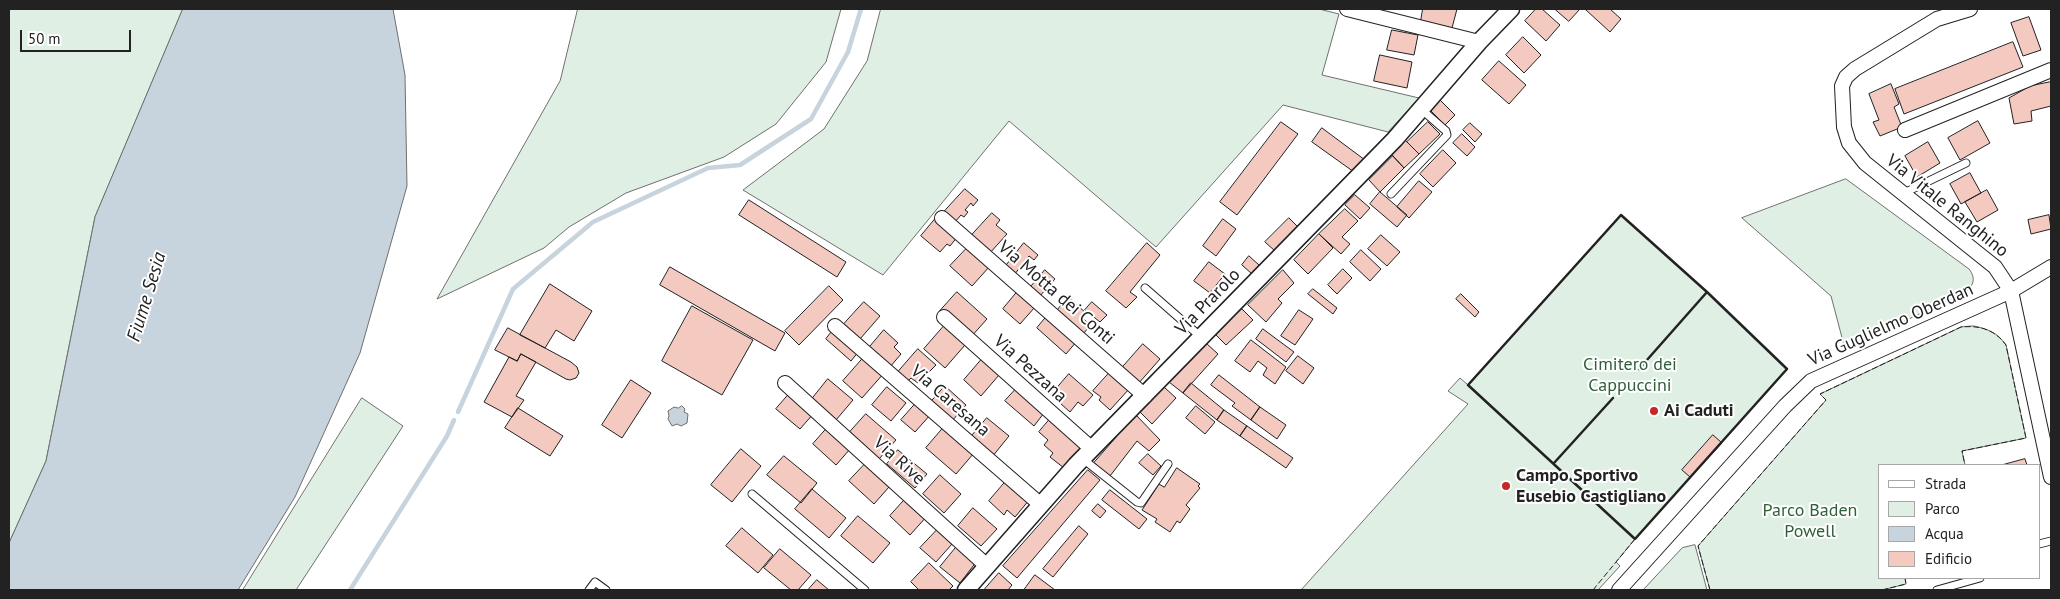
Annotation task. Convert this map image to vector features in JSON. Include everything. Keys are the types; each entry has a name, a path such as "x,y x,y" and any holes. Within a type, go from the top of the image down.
{"street":[{"path":"1347,9 1479,42"},
{"name":"Via Prarolo","path":"966,590 1087,454 1395,139 1510,9"},
{"name":"Via Vitale Ranghino","path":"1970,9 1937,19 1855,68 1846,77 1842,86 1844,127 1849,143 1865,163 1995,267 2011,291 2051,477"},
{"path":"1905,130 2051,70"},
{"name":"Via Motta dei Conti","path":"942,218 1145,396"},
{"name":"Via Guglielmo Oberdan","path":"1619,590 1800,390 1811,381 2011,291 2051,266"},
{"name":"Via Pezzana","path":"944,317 1087,454"},
{"name":"Via Caresana","path":"835,326 1041,505"},
{"name":"Via Rive","path":"785,384 987,566"}],"lane":[{"path":"1391,194 1448,135 1421,109"},
{"path":"1902,194 1966,163"},
{"path":"1145,288 1201,338"},
{"path":"1087,454 1137,502 1141,503 1168,464"},
{"path":"752,494 864,590"},
{"path":"1937,590 1976,579"},
{"path":"589,590 595,582 606,590"}],"green space":[{"path":"9,9 183,9 95,217 46,461 9,543"},
{"path":"578,9 841,9 826,62 776,124 724,157 626,193 569,227 544,248 437,299 560,81"},
{"path":"881,9 1319,9 1339,14 1322,75 1419,98 1388,132 1283,105 1156,247 1009,121 883,275 743,190 824,129 867,61"},
{"path":"1846,179 1969,269 1973,276 1973,283 1962,294 1845,349 1831,296 1742,218"},
{"name":"Cimitero dei Cappuccini","path":"1621,215 1707,292 1787,369 1635,539 1616,562 1620,566 1598,590 1301,590 1468,404 1448,391 1460,378 1468,385"},
{"name":"Parco Baden Powell","path":"1974,326 1992,332 2000,337 2006,345 2026,438 1962,451 1965,464 1878,464 1878,579 1905,579 1906,584 1882,590 1710,590 1698,546 1826,400 1820,394 1961,327"},
{"path":"362,398 403,426 296,590 243,590"},
{"path":"1695,545 1707,590 1643,590 1682,548"}],"water":[{"name":"Fiume Sesia","path":"183,9 393,9 405,75 407,186 360,353 295,497 238,590 9,590 9,543 46,461 95,217"},
{"path":"682,406 685,409 684,412 688,414 687,423 681,426 677,424 672,426 668,419 668,411 674,407"}],"building":[{"path":"1423,9 1457,9 1452,28 1421,21"},
{"path":"1536,9 1542,9 1560,25 1546,41 1525,21"},
{"path":"1555,9 1580,9 1569,21"},
{"path":"1587,9 1610,9 1621,19 1610,32"},
{"path":"2029,17 2041,50 2023,56 2011,23"},
{"path":"1392,30 1418,35 1414,55 1387,50"},
{"path":"1523,37 1541,55 1524,73 1506,55"},
{"path":"2013,42 2023,67 1904,114 1895,89"},
{"path":"1380,55 1412,62 1407,88 1374,81"},
{"path":"1499,61 1526,85 1509,104 1482,80"},
{"path":"2051,82 2051,106 2031,111 2032,121 2014,124 2009,98 2030,86"},
{"path":"1891,84 1899,104 1894,107 1902,127 1880,136 1873,122 1879,120 1869,94"},
{"path":"1439,99 1455,115 1445,125 1429,109"},
{"path":"1978,121 1990,143 1960,160 1948,138"},
{"path":"1281,122 1298,134 1237,215 1220,202"},
{"path":"1428,122 1440,134 1419,154 1407,142"},
{"path":"1470,123 1482,134 1475,142 1463,130"},
{"path":"1322,128 1365,160 1354,172 1312,142"},
{"path":"1462,134 1475,147 1467,156 1453,143"},
{"path":"1405,140 1419,154 1404,168 1391,154"},
{"path":"1928,142 1940,163 1917,177 1905,156"},
{"path":"1443,150 1456,163 1433,187 1420,174"},
{"path":"1393,156 1404,168 1380,192 1369,180"},
{"path":"1970,173 1981,193 1961,204 1950,184"},
{"path":"1419,181 1432,192 1409,218 1397,207"},
{"path":"965,189 978,200 973,206 971,203 965,210 968,212 964,217 961,215 954,223 943,213"},
{"path":"1987,190 1998,210 1977,222 1965,202"},
{"path":"1380,192 1407,215 1397,227 1370,204"},
{"path":"1355,195 1370,208 1360,219 1345,205"},
{"path":"749,200 846,262 837,277 739,215"},
{"path":"1345,209 1358,221 1342,237 1350,244 1341,254 1319,234"},
{"path":"992,213 1000,220 996,225 1007,234 989,254 970,237"},
{"path":"2049,215 2051,229 2031,234 2028,220"},
{"path":"936,218 958,236 950,246 947,244 940,252 921,236"},
{"path":"1289,218 1298,227 1275,251 1265,242"},
{"path":"1223,219 1236,229 1216,256 1203,246"},
{"path":"1319,234 1333,248 1308,274 1294,260"},
{"path":"1381,235 1400,252 1387,266 1368,249"},
{"path":"1024,243 1038,255 1034,260 1029,256 1014,275 1005,267"},
{"path":"1147,243 1160,255 1130,292 1137,297 1126,308 1106,291"},
{"path":"969,246 990,266 972,286 950,266"},
{"path":"1361,250 1381,269 1370,281 1350,262"},
{"path":"1249,256 1259,265 1252,274 1242,265"},
{"path":"1209,262 1225,274 1210,293 1194,281"},
{"path":"670,267 785,333 775,351 660,285"},
{"path":"1343,269 1352,278 1337,294 1328,285"},
{"path":"1045,270 1055,279 1039,297 1029,289"},
{"path":"1283,270 1294,283 1278,299 1282,303 1266,322 1248,305"},
{"path":"550,284 592,311 574,341 556,330 545,348 520,335"},
{"path":"829,286 843,300 799,345 785,331"},
{"path":"1313,289 1337,308 1333,314 1308,294"},
{"path":"1018,291 1035,307 1020,324 1003,309"},
{"path":"957,292 987,319 970,338 940,311"},
{"path":"1461,294 1479,312 1475,317 1456,299"},
{"path":"1068,297 1086,313 1082,318 1091,325 1082,335 1056,312"},
{"path":"864,302 880,316 860,339 844,324"},
{"path":"1092,302 1107,315 1100,322 1085,310"},
{"path":"692,306 753,340 722,395 662,361"},
{"path":"1242,309 1253,320 1226,345 1215,334"},
{"path":"1299,310 1313,319 1295,345 1281,336"},
{"path":"1048,315 1077,341 1066,354 1037,328"},
{"path":"944,326 965,345 945,368 924,349"},
{"path":"508,328 571,362 577,367 579,373 576,378 566,379 521,354 517,361 495,350"},
{"path":"834,329 859,351 851,361 826,339"},
{"path":"1263,329 1294,352 1286,362 1256,339"},
{"path":"884,330 898,343 894,347 901,354 890,367 868,349"},
{"path":"1251,340 1286,367 1275,384 1263,375 1267,368 1258,361 1250,372 1235,361"},
{"path":"1206,343 1218,354 1183,393 1169,382"},
{"path":"1143,344 1160,359 1138,384 1121,369"},
{"path":"918,349 936,365 918,383 911,378 908,381 898,372"},
{"path":"521,354 536,362 516,396 524,400 512,417 484,402 509,357 517,361"},
{"path":"865,356 884,373 862,398 843,381"},
{"path":"1298,356 1314,368 1303,384 1286,371"},
{"path":"982,359 999,375 981,396 964,380"},
{"path":"1111,371 1130,388 1110,410 1099,400 1101,397 1093,391"},
{"path":"1069,374 1093,395 1083,406 1078,402 1070,412 1051,395"},
{"path":"1219,375 1260,407 1251,420 1232,406 1235,403 1211,385"},
{"path":"828,379 853,400 836,420 812,399"},
{"path":"631,380 651,393 622,438 602,425"},
{"path":"1191,383 1224,410 1217,420 1183,393"},
{"path":"945,386 966,405 951,422 930,403"},
{"path":"887,387 906,403 891,421 872,405"},
{"path":"1164,387 1176,398 1152,424 1140,412"},
{"path":"1016,389 1044,413 1034,426 1005,401"},
{"path":"790,393 814,413 800,429 776,409"},
{"path":"917,402 931,414 915,432 901,420"},
{"path":"1196,406 1215,422 1205,434 1186,418"},
{"path":"1260,407 1286,425 1277,439 1251,420"},
{"path":"518,408 563,436 550,456 505,428"},
{"path":"1224,410 1247,426 1240,436 1217,420"},
{"path":"866,414 896,440 879,459 849,433"},
{"path":"1136,415 1160,440 1149,451 1137,441 1110,476 1094,463"},
{"path":"987,418 1009,436 992,457 970,438"},
{"path":"1050,419 1083,446 1064,468 1050,457 1053,453 1044,445 1048,440 1039,432"},
{"path":"1247,426 1293,458 1286,468 1240,436"},
{"path":"828,427 851,448 836,465 813,444"},
{"path":"944,427 974,453 956,474 926,448"},
{"path":"1713,435 1722,443 1690,477 1682,470"},
{"path":"741,449 761,466 732,502 711,485"},
{"path":"898,450 927,474 915,488 887,464"},
{"path":"1148,454 1161,466 1153,475 1139,463"},
{"path":"784,456 817,483 801,503 767,475"},
{"path":"2025,459 2027,464 2006,464"},
{"path":"865,464 889,487 874,504 849,481"},
{"path":"1177,468 1200,484 1198,486 1200,488 1186,505 1190,509 1180,523 1177,521 1170,532 1155,522 1157,519 1142,510 1159,484 1164,487"},
{"path":"1088,470 1100,480 1017,578 1003,566"},
{"path":"940,475 961,494 944,513 923,494"},
{"path":"1007,480 1030,499 1015,517 1007,510 1004,515 989,501"},
{"path":"812,489 846,518 829,538 795,509"},
{"path":"1110,490 1147,519 1139,529 1102,500"},
{"path":"908,496 928,515 910,535 890,516"},
{"path":"1098,504 1106,511 1100,518 1092,511"},
{"path":"973,508 997,529 981,546 958,526"},
{"path":"858,516 890,543 873,563 841,536"},
{"path":"1079,526 1088,534 1053,577 1043,569"},
{"path":"742,528 773,555 758,573 726,546"},
{"path":"937,530 952,544 936,562 920,548"},
{"path":"958,545 977,561 960,583 940,567"},
{"path":"780,549 811,575 798,590 791,590 764,568"},
{"path":"929,563 953,586 949,590 919,590 911,582"},
{"path":"999,573 1012,585 1008,590 984,590"},
{"path":"1035,575 1055,590 1024,590"},
{"path":"817,580 829,590 808,590"}],"waterway":[{"path":"458,412 513,289 593,222 708,168 740,165 811,119 848,52 861,9"},
{"path":"350,590 447,436 454,420"}],"fence":[{"path":"1710,590 1698,546 1826,400 1820,394 1961,327 1975,327 1992,332 2006,345 2026,438 1962,451 1965,464"},
{"path":"1593,590 1635,539"},
{"path":"1882,590 1906,584 1905,579"}],"wall":[{"path":"1621,215 1707,292 1787,369 1635,539 1468,385 1621,215"},
{"path":"1639,369 1707,292"},
{"path":"1554,463 1613,398"}],"place":[{"name":"Ai Caduti","path":"1654,411"},
{"name":"Campo Sportivo Eusebio Castigliano","path":"1506,486"}]}
